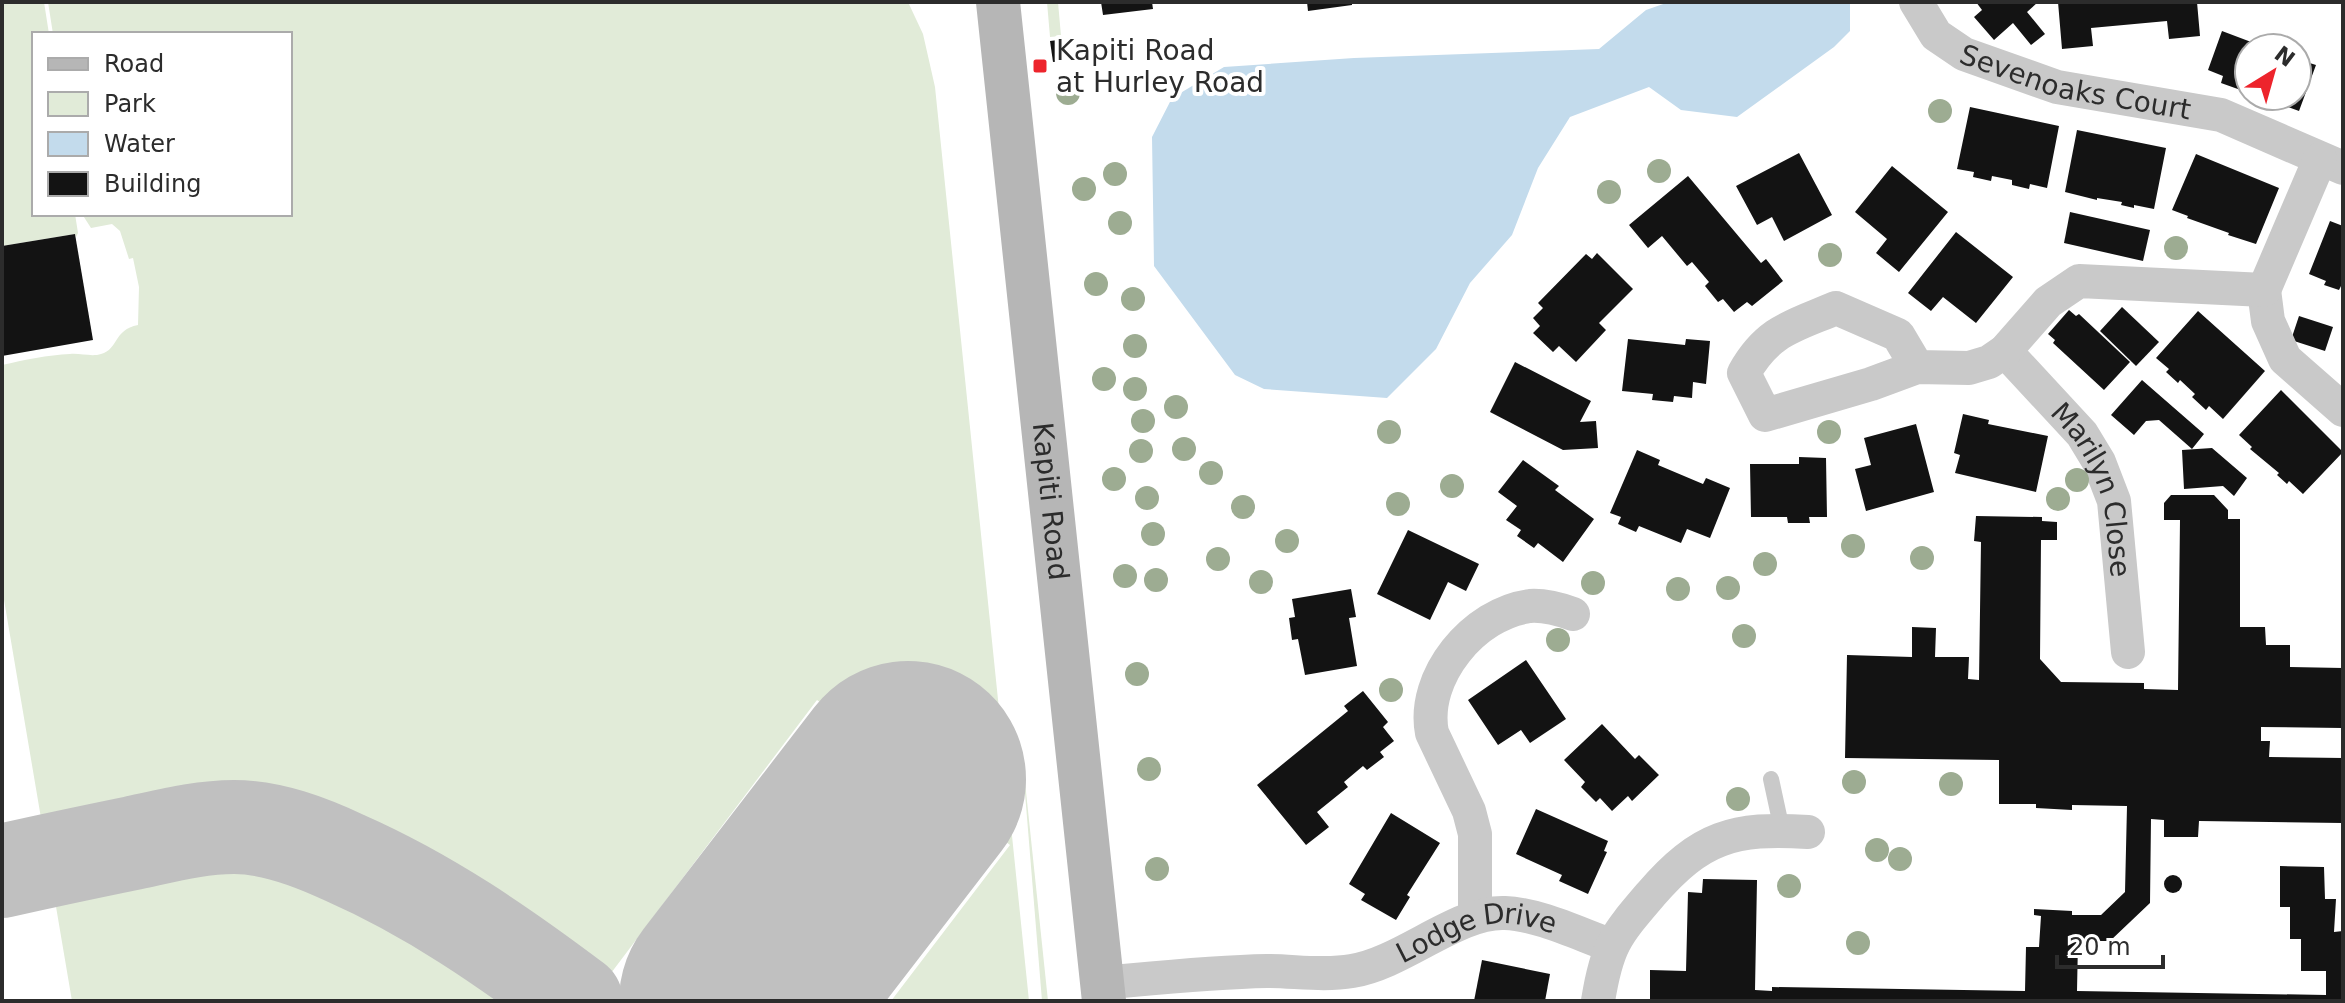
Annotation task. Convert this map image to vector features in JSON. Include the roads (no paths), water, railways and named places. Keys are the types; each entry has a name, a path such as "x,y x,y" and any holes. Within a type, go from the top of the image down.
{"main road":[{"name":"Kapiti Road","path":"998,2 1103,992"}],"street":[{"name":"Sevenoaks Court","path":"1916,2 1936,35 1964,54 2057,87 2221,115 2332,164"},
{"path":"2332,164 2264,290 2268,321 2285,359 2343,410"},
{"path":"1917,367 1898,335 1836,308 1774,334 1754,354 1744,373 1765,415 1917,367 1969,368 1989,362 2005,351 2048,302 2079,281 2264,290"},
{"name":"Marilyn Close","path":"2005,351 2082,434 2099,462 2114,501 2128,652"},
{"path":"1475,917 1475,834 1469,811 1432,733 1429,720 1433,693 1438,679 1457,651 1497,618 1515,610 1541,606 1573,614"},
{"path":"1598,1001 1610,945 1668,874 1696,850 1736,835 1795,831"},
{"name":"Lodge Drive","path":"1103,992 1239,972 1316,987 1374,966 1475,917 1504,912 1527,916 1610,945"}],"lane":[{"path":"1771,779 1795,831"}],"water":[{"path":"1669,2 1850,2 1850,31 1834,47 1737,117 1681,110 1649,87 1570,117 1538,168 1512,235 1470,283 1436,349 1387,398 1264,389 1235,375 1154,266 1152,137 1172,98 1224,67 1354,58 1599,49 1646,10"}],"place":[{"name":"Kapiti Road at Hurley Road","path":"1040,66"}]}
